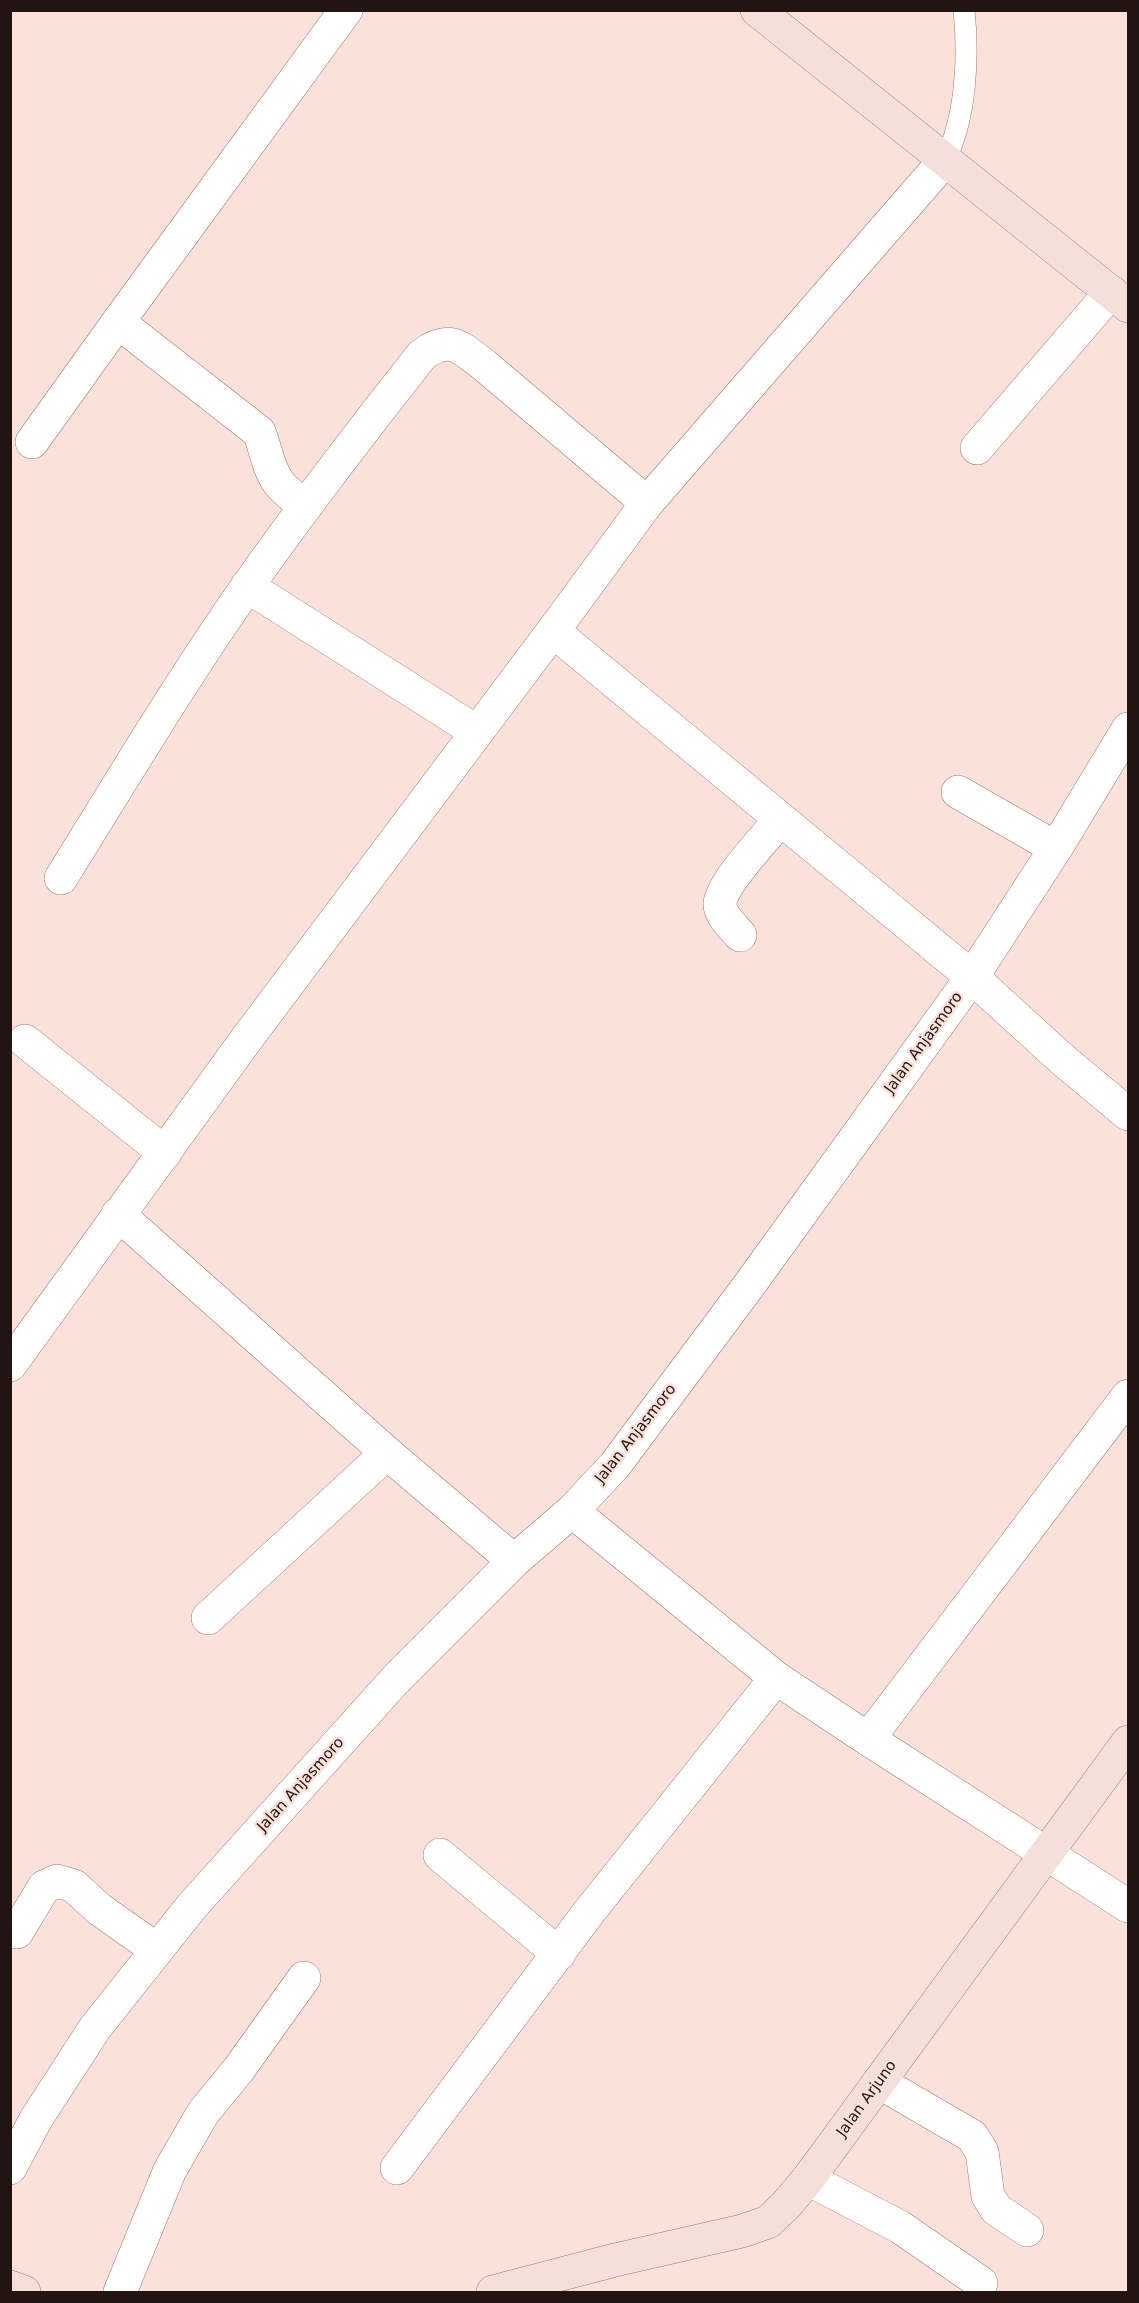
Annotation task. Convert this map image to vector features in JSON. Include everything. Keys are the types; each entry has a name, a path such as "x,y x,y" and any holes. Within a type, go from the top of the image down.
{"street":[{"path":"32,442 346,10"},
{"path":"757,10 1120,299 977,448"},
{"path":"10,1365 248,1037 647,502 945,160"},
{"path":"118,322 259,432 269,463 279,483 305,507"},
{"path":"61,878 247,586 337,463 422,354 434,346 448,343 463,350 484,365 647,502"},
{"path":"247,586 477,732"},
{"path":"553,631 972,977 1063,1060 1128,1114"},
{"name":"Jalan Anjasmoro","path":"10,2168 36,2119 95,2028 192,1906 397,1678 514,1561 572,1511 615,1465 750,1284 972,977 1056,848 1128,729"},
{"path":"958,792 1056,848"},
{"path":"740,935 722,912 720,904 723,894 733,877 780,820"},
{"path":"25,1041 165,1153"},
{"path":"118,1214 387,1453 514,1561"},
{"path":"868,1739 1128,1396"},
{"path":"208,1618 387,1453"},
{"path":"572,1511 777,1677 868,1739 1128,1906"},
{"path":"397,2168 559,1954 777,1677"},
{"name":"Jalan Arjuno","path":"493,2292 615,2260 742,2231 768,2222 808,2179 1128,1742"},
{"path":"440,1855 559,1954"},
{"path":"16,1932 44,1887 57,1881 74,1886 99,1909 157,1950"},
{"path":"120,2292 170,2170 203,2113 239,2069 304,1978"},
{"path":"879,2082 972,2136 982,2152 988,2196 996,2209 1027,2230"},
{"path":"808,2179 900,2227 981,2283"},
{"path":"10,2287 24,2292"}],"lane":[{"path":"945,160 959,121 967,39 964,10"}]}
